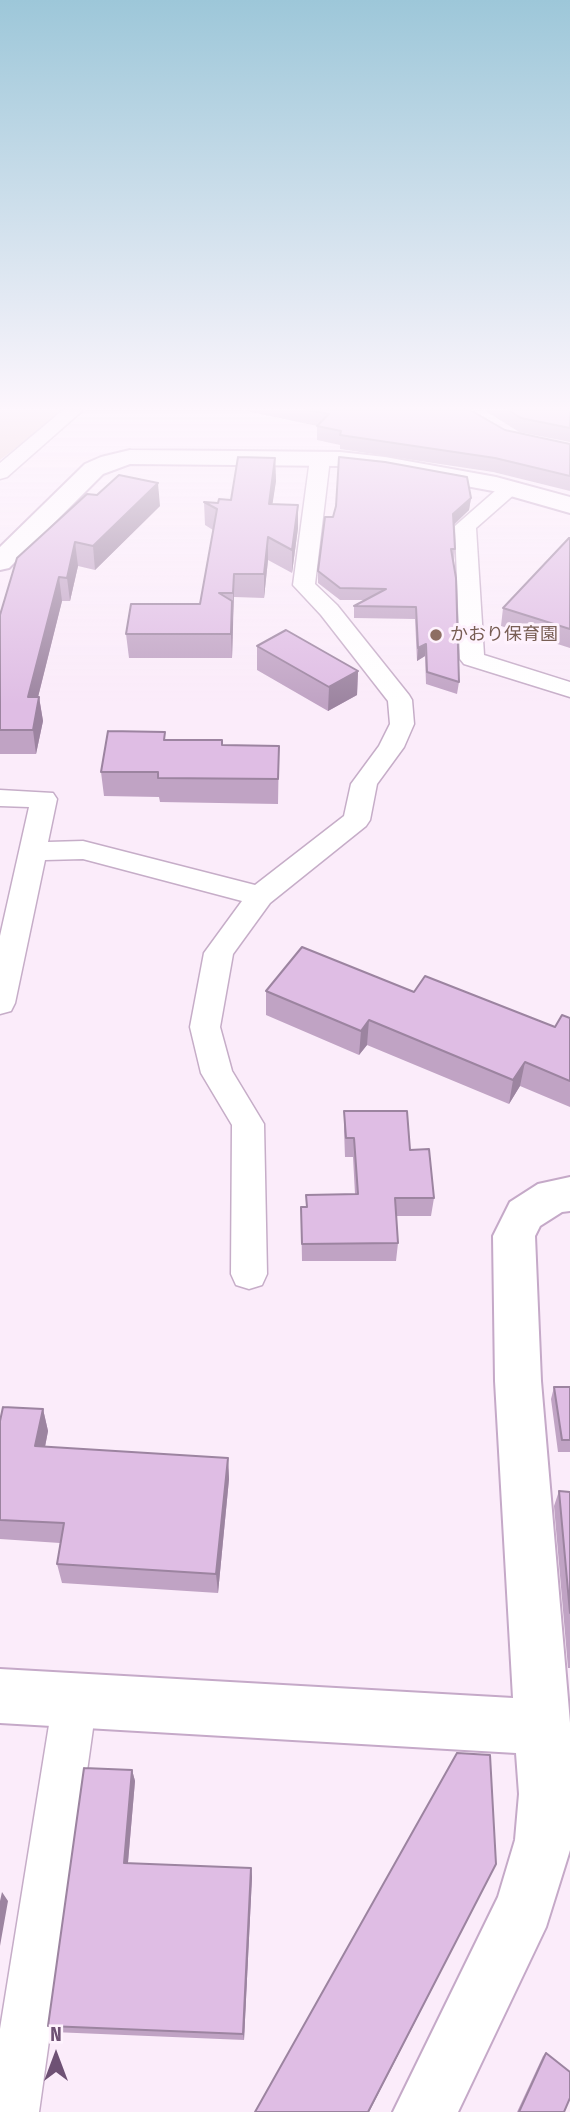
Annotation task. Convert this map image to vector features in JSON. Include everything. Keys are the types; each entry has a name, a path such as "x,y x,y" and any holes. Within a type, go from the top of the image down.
{"street":[{"path":"0,562 54,509"},
{"path":"249,1274 247,1124 217,1073 205,1027 219,953 260,895 357,820 364,784 391,747 402,724 400,700 329,610 304,586 314,509"},
{"path":"486,509 466,526 472,659 570,690"},
{"path":"0,798 44,799 0,1003"},
{"path":"33,851 83,850 260,895"},
{"path":"425,2112 525,1906 544,1840 547,1794 557,1729 518,1381 514,1236 525,1214 553,1196 570,1194"},
{"path":"0,1696 557,1729"},
{"path":"13,2112 75,1700"}],"building":[{"path":"71,509 132,509 93,546 75,542 67,578 59,577 28,697 39,697 33,730 0,730 0,615 17,558"},
{"path":"217,509 298,509 292,550 268,537 264,574 234,574 233,593 219,593 232,601 231,634 126,634 131,604 200,604"},
{"path":"335,509 459,509 453,514 455,549 451,549 456,578 459,682 427,672 426,644 418,648 416,607 354,606 386,589 340,588 318,571 325,517 333,517"},
{"path":"569,538 570,629 503,608"},
{"path":"286,630 358,671 329,687 257,646"},
{"path":"108,731 165,732 164,740 222,740 222,745 279,746 278,779 158,778 158,772 101,772"},
{"path":"302,947 414,992 425,976 555,1027 562,1015 570,1018 570,1081 525,1062 513,1080 369,1020 361,1031 266,991"},
{"path":"344,1111 407,1111 410,1150 429,1149 434,1198 395,1198 398,1243 302,1244 301,1207 307,1207 306,1195 358,1194 354,1138 346,1138"},
{"path":"554,1387 570,1387 570,1440 562,1440"},
{"path":"3,1407 43,1409 35,1446 228,1458 216,1574 57,1564 64,1523 0,1520 0,1421"},
{"path":"559,1491 570,1492 570,1613"},
{"path":"457,1753 490,1755 496,1864 368,2112 255,2112"},
{"path":"84,1768 132,1770 124,1863 251,1868 243,2034 48,2026"},
{"path":"546,2053 570,2072 570,2098 564,2112 519,2112"}],"place":[{"name":"かおり保育園","path":"436,635"}]}
